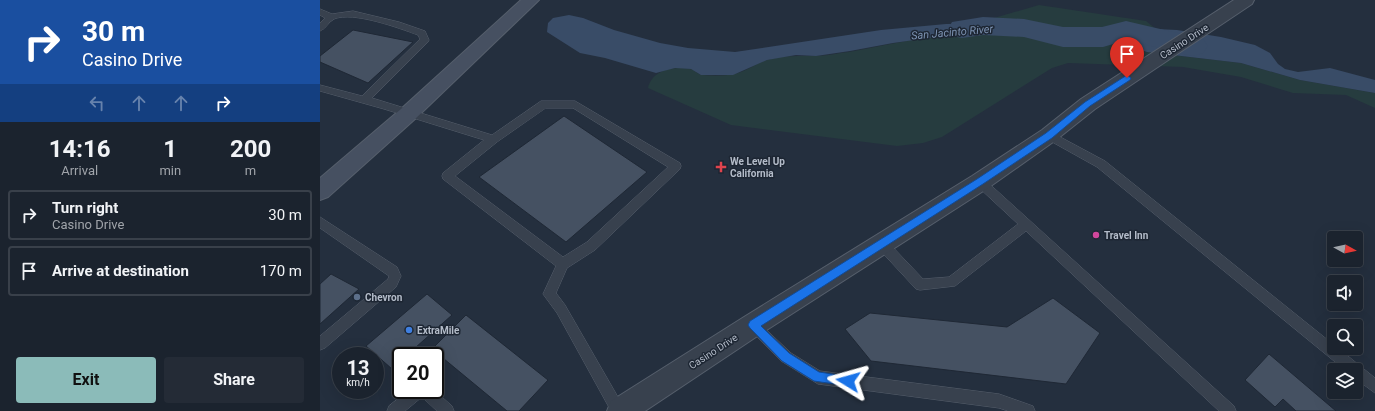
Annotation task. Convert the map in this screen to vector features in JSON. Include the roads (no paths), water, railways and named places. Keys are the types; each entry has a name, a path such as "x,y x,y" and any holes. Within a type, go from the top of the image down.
{"main road":[{"path":"320,191 408,114 531,0"}],"street":[{"name":"Casino Drive","path":"620,411 980,182 1049,136 1088,104 1246,0"}],"lane":[{"path":"320,12 331,17 353,14 396,24 422,33 425,40 365,99"},
{"path":"320,28 331,17"},
{"path":"320,88 365,99 408,114 493,138"},
{"path":"563,264 447,176 493,138 544,104 575,105 676,166 592,246 563,264 549,294 561,309 620,411"},
{"path":"1049,136 1101,164 1346,363"},
{"path":"980,182 1229,411"},
{"path":"320,222 393,271 395,276 392,283 320,344"},
{"path":"882,244 920,285 951,282 1027,224"},
{"path":"753,325 786,357 818,377 999,401 1028,411"},
{"path":"1363,376 1375,386"},
{"path":"394,411 409,399"},
{"path":"434,399 447,411"}],"water":[{"path":"569,15 583,18 614,30 660,43 688,48 735,52 881,30 946,24 1007,23 1012,29 1012,32 983,32 950,35 816,56 796,55 767,60 733,75 701,75 691,69 675,68 656,73 605,58 580,53 547,32 548,23 553,18"},
{"path":"1156,29 1177,30 1221,37 1255,45 1270,53 1278,64 1285,69 1298,72 1330,68 1375,80 1375,93 1300,80 1241,63 1147,52 1138,49 1137,41 1143,35"}],"waterway":[{"name":"San Jacinto River","path":"962,29 983,26 1024,28 1063,37 1103,37 1126,30 1193,46"}],"place":[{"name":"We Level Up California","path":"721,167"},
{"name":"Travel Inn","path":"1096,235"},
{"name":"Chevron","path":"357,297"},
{"name":"ExtraMile","path":"409,330"}]}
